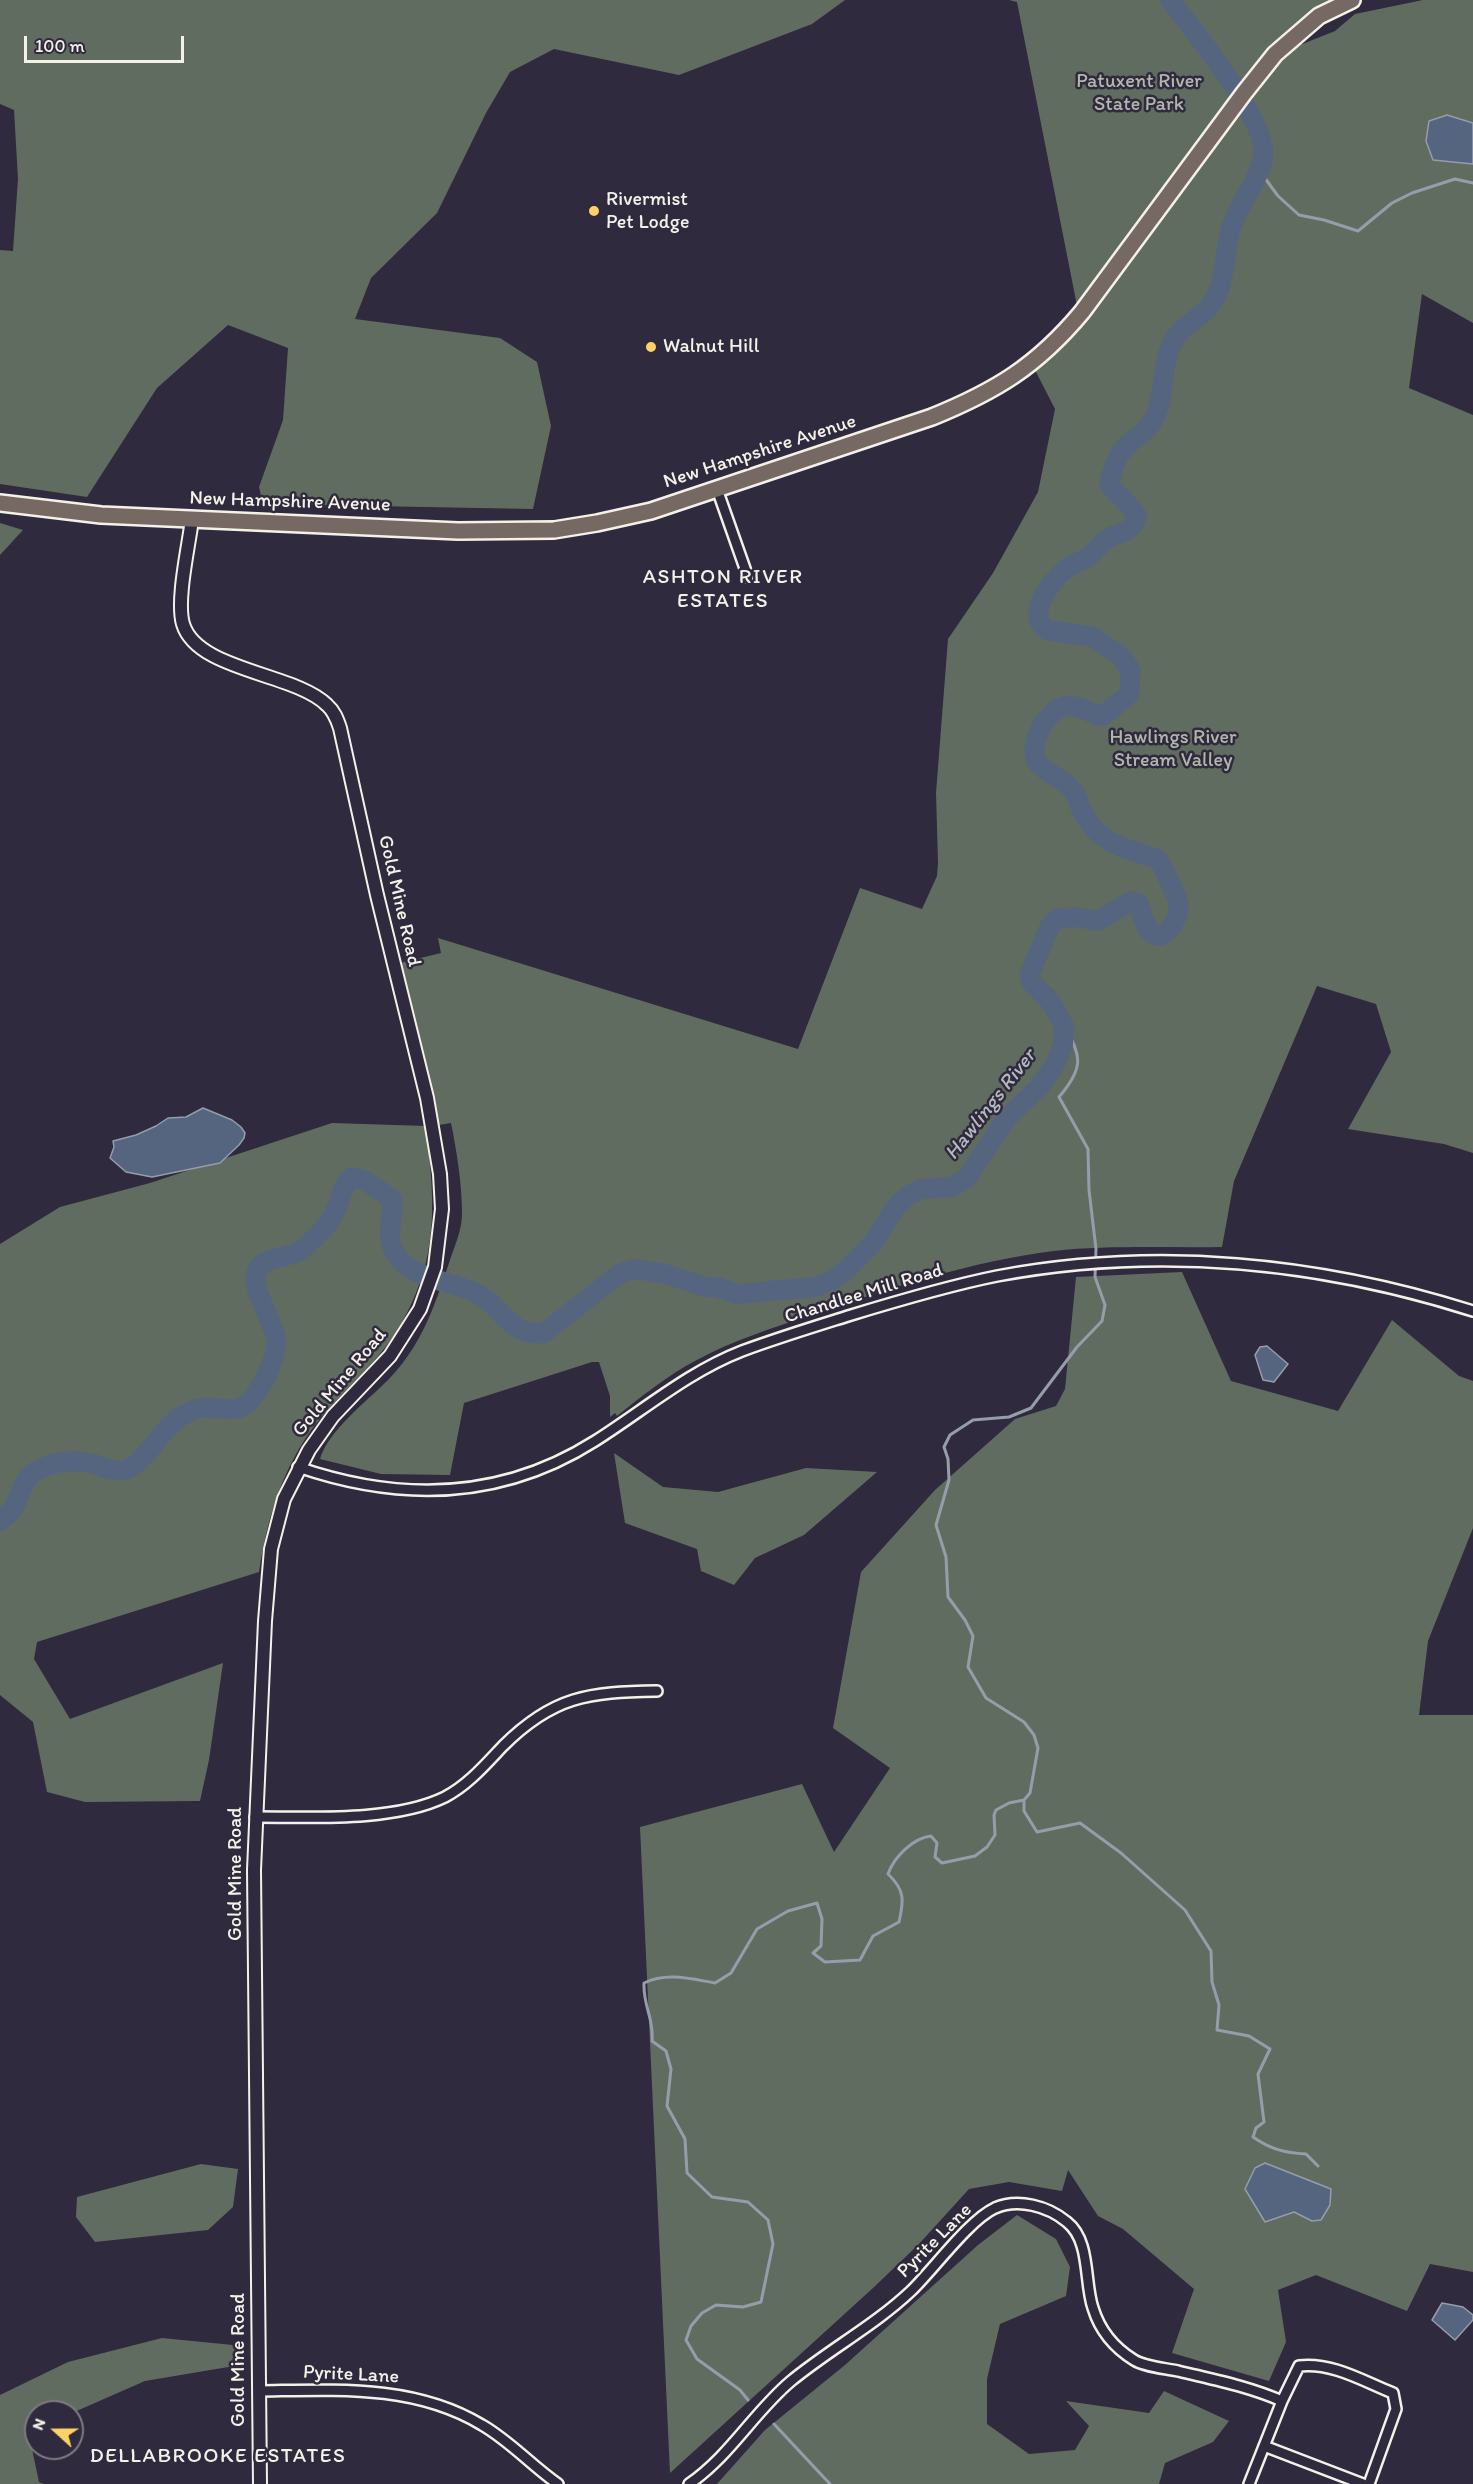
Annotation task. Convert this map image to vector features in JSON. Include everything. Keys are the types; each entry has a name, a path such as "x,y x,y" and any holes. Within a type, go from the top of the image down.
{"main road":[{"name":"New Hampshire Avenue","path":"0,503 69,513 458,531 534,531 574,528 620,518 717,489 932,417 983,394 1027,368 1055,343 1082,312 1239,99 1275,54 1319,16 1352,0"}],"street":[{"path":"717,489 748,577"},
{"name":"Gold Mine Road","path":"192,519 181,608 183,623 190,637 203,648 231,663 317,697 332,711 340,728 370,865 433,1128 440,1174 442,1209 435,1267 426,1294 401,1341 333,1416 298,1467 279,1515 271,1549 255,1817 260,2484"},
{"name":"Chandlee Mill Road","path":"298,1467 348,1482 389,1489 447,1490 501,1481 536,1470 581,1449 704,1368 761,1344 959,1284 1084,1264 1194,1261 1289,1268 1372,1283 1473,1311"},
{"path":"255,1817 371,1815 423,1807 447,1796 469,1781 521,1729 552,1708 573,1699 594,1694 657,1691"},
{"name":"Pyrite Lane","path":"689,2484 725,2453 759,2412 792,2380 901,2301 932,2271 969,2228 995,2208 1019,2203 1046,2209 1069,2223 1078,2237 1084,2255 1092,2306 1100,2328 1113,2345 1136,2361 1250,2387 1282,2401"},
{"path":"1249,2484 1282,2401 1299,2366 1315,2364 1393,2393 1396,2409 1369,2484"},
{"name":"Pyrite Lane","path":"259,2391 339,2390 399,2394 446,2407 482,2425 508,2442 558,2484"},
{"path":"1264,2446 1363,2484"}],"green space":[{"path":"0,0 845,0 812,24 679,75 554,49 510,72 486,113 437,213 371,278 355,319 500,338 537,362 551,426 533,509 263,504 259,487 283,420 288,348 228,325 157,388 87,497 0,484 0,250 13,251 18,179 14,110 0,104"},
{"name":"Hawlings River Stream Valley","path":"1009,0 1352,0 1301,31 1304,40 1300,45 1335,31 1355,14 1423,0 1473,0 1473,323 1422,294 1409,388 1473,415 1473,1153 1444,1144 1348,1129 1391,1052 1376,1004 1317,986 1234,1181 1222,1247 1117,1247 1054,1251 994,1261 934,1276 817,1313 724,1347 675,1373 617,1416 615,1413 610,1417 610,1396 599,1362 592,1362 464,1403 450,1475 381,1474 320,1459 324,1448 339,1427 388,1380 410,1353 426,1325 461,1227 460,1180 451,1123 439,1125 400,963 441,953 438,938 798,1049 860,888 922,909 937,876 936,793 948,639 993,573 1038,492 1055,409 1035,370 1081,326 1017,2"},
{"path":"0,523 23,530 0,555"},
{"path":"332,1123 426,1126 432,1194 429,1245 420,1284 400,1326 379,1355 330,1407 301,1445 284,1479 271,1515 259,1572 37,1642 34,1659 70,1719 223,1663 209,1760 200,1801 85,1802 47,1792 33,1722 0,1695 0,1244 60,1207 150,1183"},
{"path":"1182,1272 1231,1381 1338,1411 1392,1320 1459,1376 1473,1381 1473,1528 1428,1641 1419,1715 1473,1715 1473,2272 1430,2264 1407,2311 1316,2275 1278,2290 1286,2342 1269,2381 1172,2353 1194,2289 1123,2229 1098,2216 1068,2170 1062,2191 1009,2182 969,2189 919,2244 873,2288 670,2473 640,1827 802,1784 834,1852 890,1768 833,1728 861,1572 935,1490 1015,1419 1056,1406 1065,1389 1076,1277","holes":["1245,2189 1321,2220 1312,2221 1294,2212 1265,2222"]},
{"path":"614,1453 663,1487 718,1492 806,1468 877,1472 804,1535 755,1558 734,1585 701,1571 697,1549 625,1523"},
{"path":"201,2164 238,2169 233,2207 208,2230 95,2242 76,2217 77,2197"},
{"path":"1017,2215 1056,2239 1070,2267 1066,2296 1000,2324 987,2379 987,2424 1029,2454 1075,2450 1089,2426 1066,2401 1149,2413 1164,2391 1229,2421 1213,2442 1165,2463 1159,2484 717,2484 765,2430 845,2365 978,2245"},
{"path":"162,2338 243,2346 246,2364 145,2381 84,2408 84,2400 24,2400 24,2460 34,2460 39,2482 44,2484 0,2484 0,2395 68,2362"}],"water":[{"path":"1447,115 1473,123 1473,164 1433,160 1426,141 1429,121"},
{"path":"203,1108 232,1120 245,1133 239,1145 220,1163 152,1177 126,1172 110,1158 114,1147 113,1141 136,1135 168,1118 186,1117"},
{"path":"1267,1346 1288,1364 1274,1382 1263,1380 1255,1355 1260,1347"},
{"path":"1265,2163 1331,2189 1330,2205 1321,2220 1312,2221 1294,2212 1265,2222 1245,2189 1255,2168"},
{"path":"1442,2303 1463,2307 1473,2315 1473,2320 1455,2340 1432,2320"}],"waterway":[{"name":"Hawlings River","path":"0,1522 14,1507 30,1475 40,1469 56,1463 73,1461 119,1471 124,1470 139,1461 168,1428 183,1415 206,1407 240,1408 251,1400 269,1370 276,1345 276,1338 258,1291 256,1274 264,1263 293,1254 305,1247 325,1227 336,1208 343,1189 352,1177 366,1181 392,1199 390,1233 392,1247 402,1262 422,1274 480,1295 508,1321 523,1331 532,1333 544,1333 619,1274 635,1269 665,1274 736,1294 815,1287 831,1281 845,1271 874,1242 894,1209 907,1196 921,1189 952,1187 967,1178 1006,1119 1041,1085 1055,1064 1063,1045 1064,1026 1051,1002 1032,983 1030,974 1050,926 1058,918 1077,917 1098,921 1131,901 1138,903 1146,926 1153,934 1159,936 1169,930 1179,905 1158,859 1117,845 1100,834 1085,816 1077,797 1068,785 1041,767 1034,753 1040,729 1057,710 1072,706 1098,716 1104,715 1129,694 1131,671 1122,657 1093,637 1047,630 1038,616 1039,607 1048,588 1061,573 1069,566 1088,557 1103,542 1126,531 1132,526 1137,516 1109,484 1115,465 1125,447 1154,419 1158,410 1167,359 1174,340 1182,330 1206,311 1215,298 1222,280 1233,223 1263,158 1262,143 1243,101 1170,0"},
{"path":"1259,170 1278,196 1299,215 1358,231 1392,203 1412,193 1455,179 1473,183"},
{"path":"748,2400 740,2390 697,2359 686,2340 691,2326 702,2313 716,2305 743,2307 761,2302 773,2244 768,2220 748,2202 712,2197 687,2173 685,2139 667,2106 671,2069 666,2051 652,2041 644,1983 670,1977 715,1983 731,1973 757,1929 788,1911 817,1903 822,1919 821,1946 813,1953 825,1962 860,1960 873,1936 899,1922 902,1896 898,1885 888,1874 905,1849 918,1840 931,1836 937,1843 935,1857 942,1863 975,1856 987,1847 995,1835 996,1810 1009,1803 1024,1800 1030,1793 1038,1748 1034,1735 1024,1722 986,1698 968,1667 973,1636 965,1620 948,1597 946,1557 936,1525 949,1480 948,1459 944,1447 950,1435 973,1420 1009,1417 1031,1408 1077,1347 1102,1321 1105,1305 1095,1277 1096,1249 1089,1190 1088,1149 1059,1097 1073,1078 1078,1063 1075,1046 1064,1026"},
{"path":"1024,1800 1024,1811 1037,1832 1080,1823 1121,1853 1185,1910 1211,1951 1212,1982 1219,2005 1217,2030 1249,2036 1270,2049 1258,2074 1264,2122 1256,2128 1253,2137 1278,2150 1306,2154 1318,2166"},
{"path":"774,2424 830,2484"}],"place":[{"name":"Rivermist Pet Lodge","path":"594,211"},
{"name":"Walnut Hill","path":"651,347"}],"district":[{"name":"ASHTON RIVER ESTATES","path":"723,590"},
{"name":"DELLABROOKE ESTATES","path":"218,2457"}],"park label":[{"name":"Patuxent River State Park","path":"1139,94"}]}
